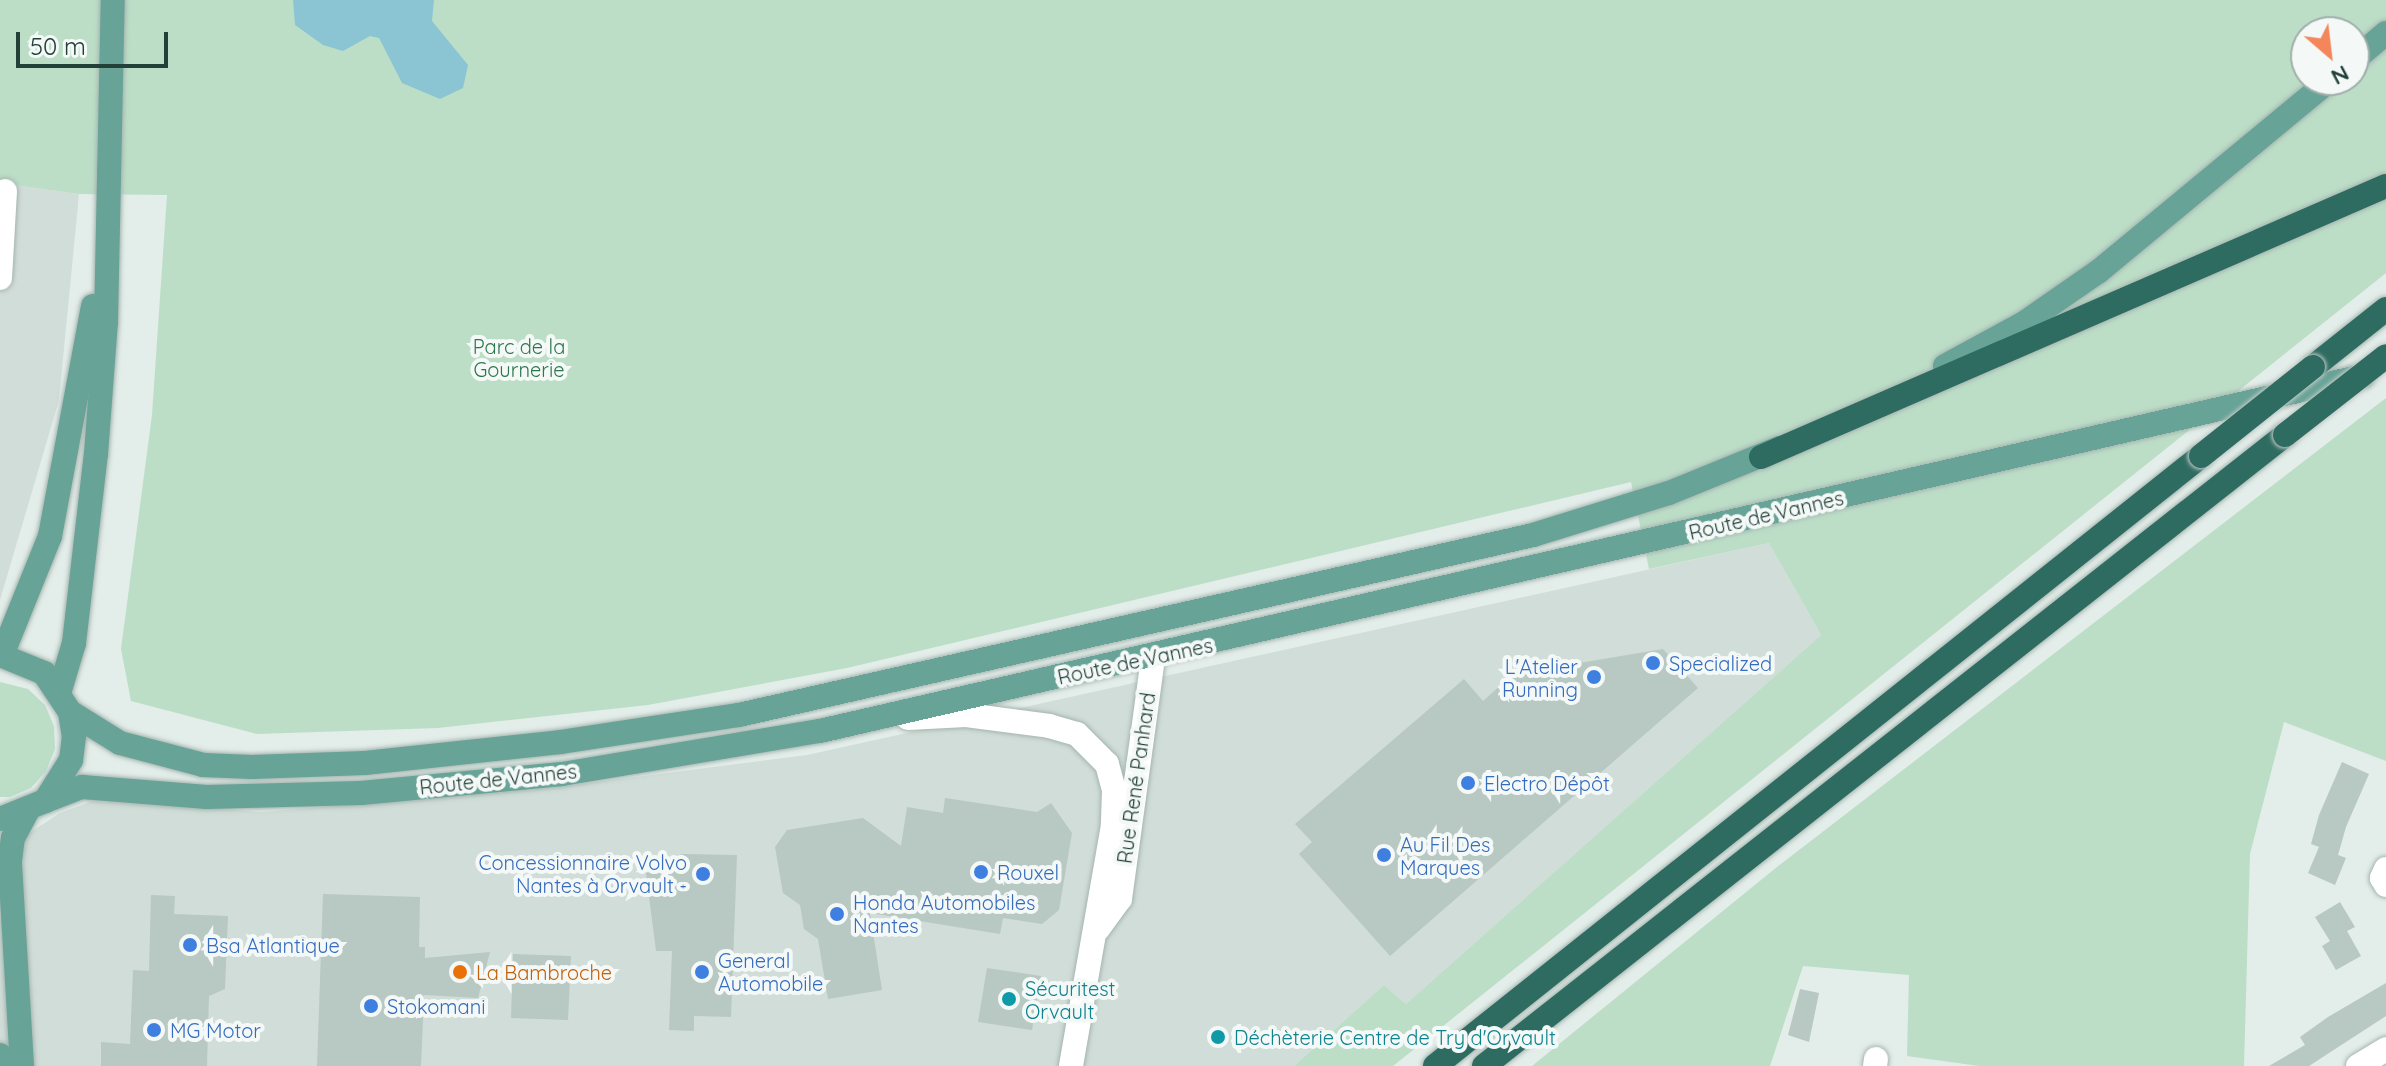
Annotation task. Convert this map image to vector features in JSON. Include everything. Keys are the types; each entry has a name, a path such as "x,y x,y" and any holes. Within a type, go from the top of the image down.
{"highway":[{"path":"1761,457 2386,186"},
{"path":"1435,1066 2386,309"},
{"path":"1484,1066 2386,356"}],"main road":[{"path":"22,1066 10,861 13,838 71,760 65,701 96,454 106,321 104,238 113,0"},
{"path":"2370,46 2386,33"},
{"name":"Route de Vannes","path":"1,655 34,667 65,701 120,743 203,765 365,763 590,738 828,698 1474,549 1669,493 1761,457 2024,323 2099,271 2311,96"},
{"path":"1,655 50,536 104,238"},
{"name":"Route de Vannes","path":"0,819 82,787 207,797 299,796 525,777 744,745 1153,657 2386,371"},
{"path":"0,1055 1,1066"}],"street":[{"path":"0,278 5,191"},
{"name":"Rue René Panhard","path":"1071,1066 1094,934 1117,899 1153,657"},
{"name":"Rue René Panhard","path":"873,719 966,715 1020,721 1077,734 1095,748 1107,764 1114,791 1117,899"},
{"path":"2386,869 2386,885"},
{"path":"2358,1066 2386,1049"}],"shaded area":[{"path":"0,183 79,194 59,400 0,600"},
{"path":"1769,543 1821,635 1406,1004 1384,985 1294,1066 0,1066 0,837 23,837 60,813 93,801 262,812 551,788 807,755"}],"green space":[{"name":"Parc de la Gournerie","path":"0,0 2386,0 2386,273 1393,1066 1294,1066 1384,985 1406,1004 1821,635 1769,543 1649,569 1631,482 847,668 648,705 438,728 257,734 131,701 121,649 152,415 167,195 79,194 0,183"},
{"path":"2386,398 2386,761 2284,722 2250,854 2244,1066 1979,1066 1907,1056 1909,975 1803,966 1770,1066 1532,1066 1777,867"},
{"path":"0,682 28,689 45,705 54,726 55,749 46,771 31,788 10,797 0,797"}],"water":[{"path":"293,0 434,0 432,21 468,65 463,88 440,99 402,83 379,38 370,36 343,51 323,45 295,25"}],"building":[{"path":"1663,649 1698,688 1390,956 1299,854 1312,842 1295,824 1464,679 1483,701 1513,674"},
{"path":"2342,762 2369,774 2346,827 2338,855 2346,858 2335,885 2308,873 2319,847 2311,844 2319,815"},
{"path":"945,798 1037,812 1051,803 1072,833 1059,910 1042,924 1003,918 1000,934 870,913 882,990 828,999 818,939 804,929 800,905 783,893 775,847 787,830 863,818 901,846 907,807 943,813"},
{"path":"683,854 737,855 731,1017 694,1016 694,1031 669,1030 672,951 656,951 645,865"},
{"name":"Stokomani","path":"323,894 420,897 419,947 425,947 425,958 490,952 478,998 424,995 421,1066 317,1066"},
{"path":"151,895 175,896 174,914 228,916 225,989 209,996 207,1066 101,1066 101,1042 130,1044 133,970 149,971"},
{"path":"2340,902 2355,927 2347,931 2361,956 2336,970 2322,946 2330,941 2315,917"},
{"path":"513,954 571,956 568,1020 511,1018"},
{"name":"Sécuritest Orvault","path":"987,968 1041,976 1032,1030 978,1022"},
{"path":"2386,983 2386,1016 2309,1066 2269,1066 2305,1045 2300,1037 2328,1017"},
{"path":"1800,989 1819,993 1809,1042 1788,1035"}],"place":[{"name":"Specialized","path":"1653,663"},
{"name":"L'Atelier Running","path":"1594,677"},
{"name":"Electro Dépôt","path":"1468,783"},
{"name":"Au Fil Des Marques","path":"1384,855"},
{"name":"Rouxel","path":"981,872"},
{"name":"Concessionnaire Volvo Nantes à Orvault -","path":"703,874"},
{"name":"Honda Automobiles Nantes","path":"837,914"},
{"name":"Bsa Atlantique","path":"190,945"},
{"name":"La Bambroche","path":"460,972"},
{"name":"General Automobile","path":"702,972"},
{"name":"Sécuritest Orvault","path":"1009,999"},
{"name":"Stokomani","path":"371,1006"},
{"name":"MG Motor","path":"154,1030"},
{"name":"Déchèterie Centre de Try d'Orvault","path":"1218,1037"}]}
